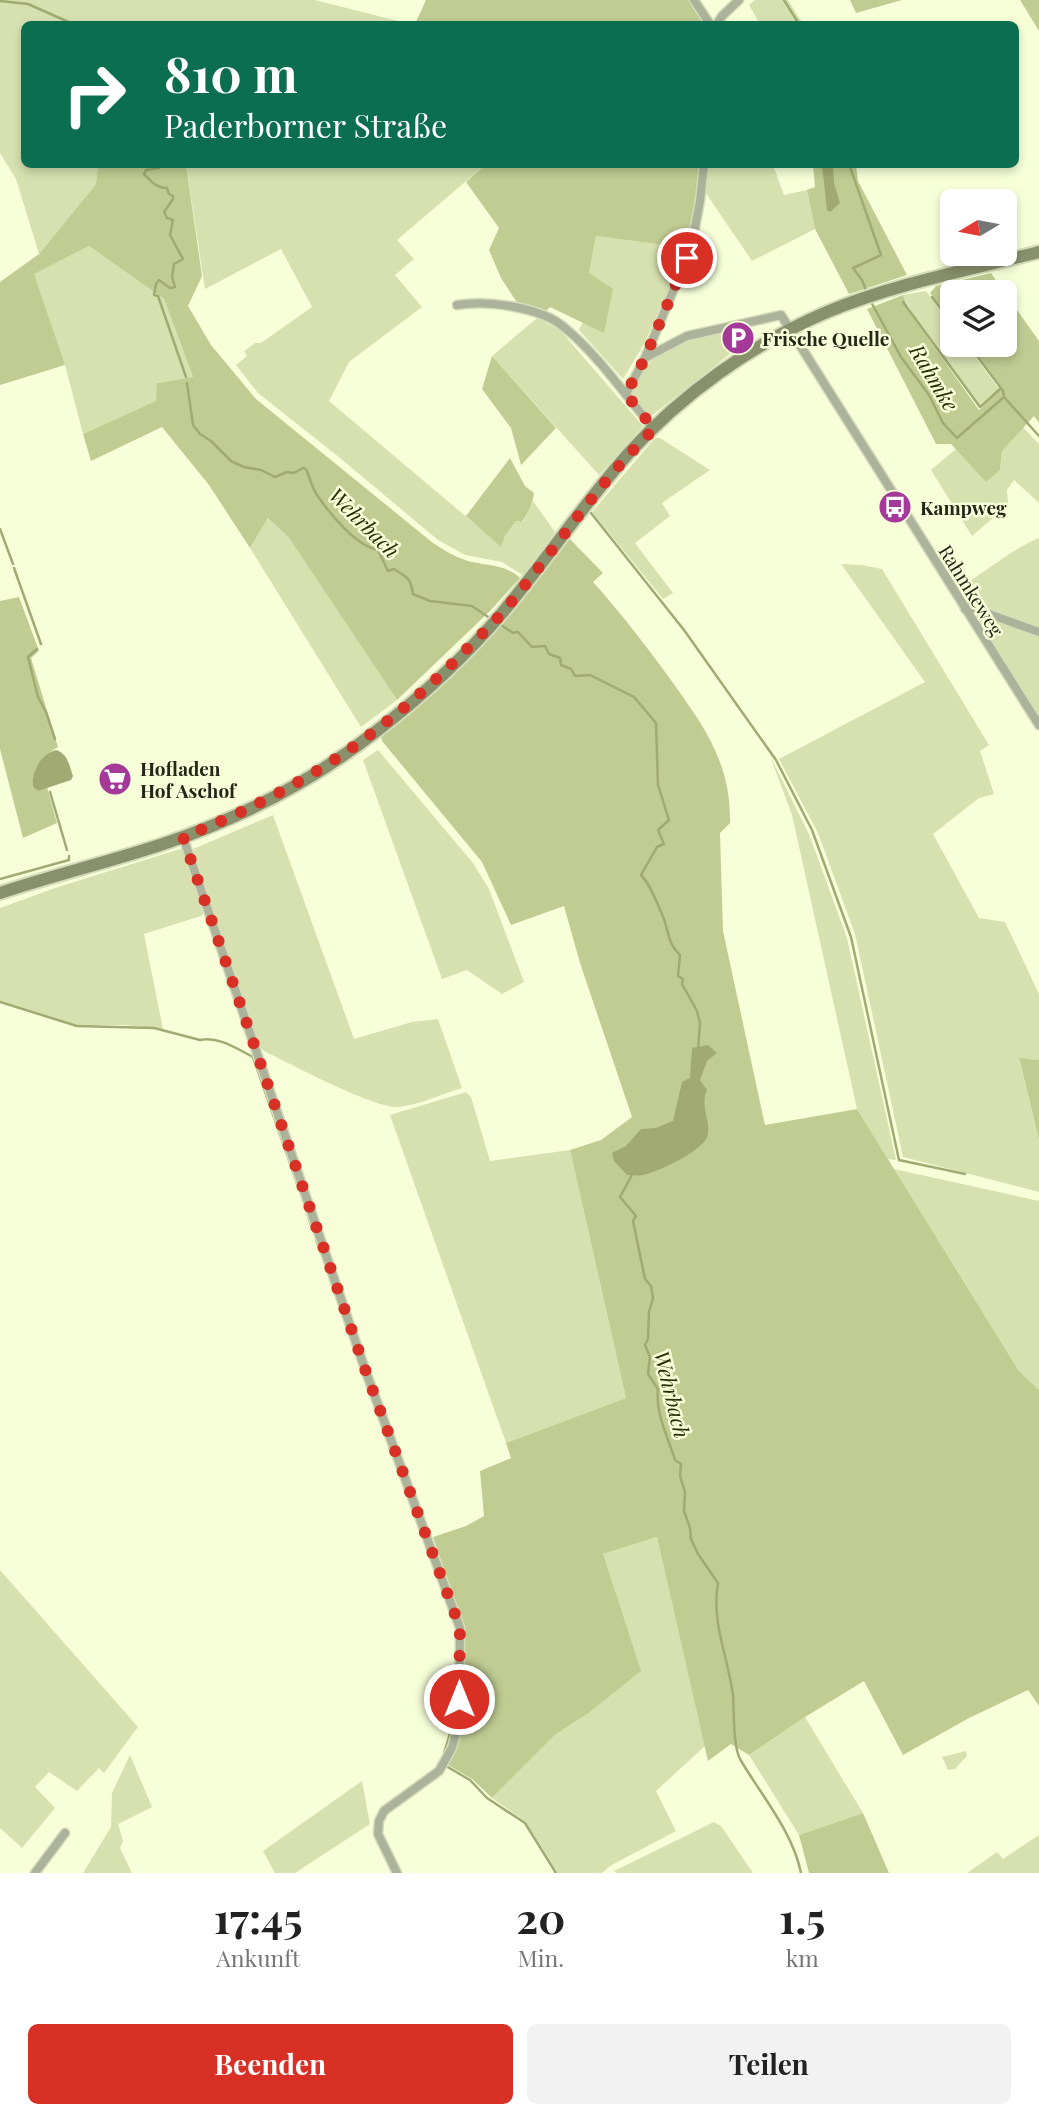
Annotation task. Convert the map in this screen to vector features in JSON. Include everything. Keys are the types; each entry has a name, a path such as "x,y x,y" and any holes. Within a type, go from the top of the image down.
{"main road":[{"path":"0,893 183,837 277,795 357,746 413,702 497,619 602,485 654,429 723,370 790,330 827,312 912,284 1039,252"}],"street":[{"path":"694,0 708,21"},
{"path":"719,21 739,0"},
{"path":"626,394 645,358 691,248 704,168"},
{"path":"457,305 488,303 515,308 565,327 654,429"},
{"path":"645,358 687,336 781,315 790,330"},
{"name":"Rahmkeweg","path":"790,330 1039,725"},
{"path":"965,609 970,607 1039,632"},
{"path":"183,837 366,1372 460,1628 459,1722 452,1748 439,1771 384,1811 379,1821 378,1834 397,1873"},
{"path":"35,1873 65,1833"}],"shaded area":[{"path":"0,0 315,0 398,21 21,21 21,168 98,168 96,184 39,254 16,179 0,153"},
{"path":"426,0 691,0 703,21 416,21"},
{"path":"755,0 788,0 801,21 758,21 749,5"},
{"path":"850,0 902,0 856,13"},
{"path":"1020,0 1039,0 1039,31"},
{"path":"98,168 186,168 202,276 188,306 211,345 256,399 433,543 463,559 502,568 520,578 490,611 397,700 289,538 268,518 250,548 209,485 162,427 91,461 83,434 156,401 157,383 193,377 164,299 89,246 34,274 65,365 0,385 0,282 39,254 96,184"},
{"path":"186,168 481,168 397,240 414,259 395,275 422,307 349,362 329,401 501,546 516,521 523,522 533,501 555,532 523,575 502,562 465,555 438,540 258,393 236,365 247,356 244,351 255,343 261,343 312,307 281,249 205,289"},
{"path":"482,168 699,168 696,205 687,248 596,236 589,273 613,289 604,333 550,307 544,313 518,304 501,278 489,250 499,228 466,182"},
{"path":"708,168 774,168 784,195 807,190 815,229 752,261 705,192"},
{"path":"813,168 856,168 858,181 907,275 849,294 815,229 807,190 815,187"},
{"path":"822,168 833,168 840,203 830,212 827,210"},
{"path":"596,236 687,248 644,344 623,379 579,330 583,322 604,332 589,273"},
{"path":"89,246 164,299 193,377 157,383 157,401 83,434 65,365 33,274"},
{"path":"991,273 996,280 961,280"},
{"path":"940,285 940,305 930,293"},
{"path":"926,291 940,309 940,351 912,313 903,295"},
{"path":"903,295 912,316 979,410 1002,388 980,357 1017,357 1017,310 1039,341 1039,423 1034,416 1002,451 1000,470 986,482 951,444 936,444 867,309"},
{"path":"537,318 560,330 643,426 599,475 492,356"},
{"path":"725,331 736,349 650,417 632,395 632,388 650,362 687,339"},
{"path":"492,356 556,428 521,465 511,428 482,389"},
{"path":"944,357 976,357 999,389 979,405"},
{"path":"1023,427 1039,444 1039,503 1014,480 1007,490 1008,505 972,536 931,470 956,449 986,481 1000,470 1002,451"},
{"path":"655,438 660,438 710,470 662,503 670,516 635,543 673,593 663,599 592,512"},
{"path":"510,458 525,486 534,493 524,519 522,522 516,521 501,547 466,516"},
{"path":"268,518 289,538 397,700 361,727 250,548"},
{"path":"569,538 603,573 593,582 659,664 703,727 720,761 726,780 730,823 720,833 723,931 765,1125 857,1109 1019,1371 1039,1390 1039,1706 1028,1690 969,1718 903,1755 864,1681 749,1755 731,1744 708,1761 657,1537 603,1554 641,1671 587,1714 555,1735 492,1798 472,1779 448,1765 463,1722 464,1627 433,1537 466,1526 484,1516 480,1471 511,1458 506,1443 626,1398 570,1150 601,1140 632,1117 580,963 564,906 511,925 482,862 382,741 381,735 501,618"},
{"path":"1039,538 1039,627 965,599 957,589 1018,548"},
{"path":"841,564 882,569 989,745 980,751 994,794 979,798 933,834 979,918 1005,922 1039,994 1039,1060 1019,1059 1039,1140 1039,1192 903,1157 855,934 818,833 779,759 925,682"},
{"path":"19,597 39,651 31,658 58,747 40,764 33,781 33,787 38,791 47,787 57,823 23,838 0,749 0,601"},
{"path":"977,612 1039,636 1039,718 974,615"},
{"path":"56,750 66,757 73,776 71,780 38,791 33,787 35,770 46,755"},
{"path":"378,750 473,863 489,889 524,982 502,994 467,970 442,979 363,760"},
{"path":"770,756 809,834 847,938 896,1160 888,1159 857,1109 792,815"},
{"path":"273,815 354,1039 412,1022 438,1019 462,1088 414,1104 387,1106 332,1085 259,1046 193,849"},
{"path":"180,849 185,851 206,912 144,934 163,1029 124,1025 77,1025 0,1001 0,908"},
{"path":"708,1045 717,1053 707,1061 700,1080 707,1090 704,1101 708,1134 705,1140 691,1153 660,1169 644,1175 627,1175 614,1161 612,1153 626,1146 641,1129 656,1128 673,1121 682,1082 690,1078 692,1048"},
{"path":"1019,1058 1039,1060 1039,1140"},
{"path":"466,1092 471,1097 490,1161 570,1150 626,1398 506,1443 390,1115"},
{"path":"894,1169 1039,1201 1039,1390 1019,1371"},
{"path":"657,1537 705,1746 656,1791 676,1831 610,1866 602,1873 558,1873 526,1822 492,1798 555,1735 587,1714 603,1554"},
{"path":"0,1570 138,1727 104,1773 99,1768 77,1791 49,1772 35,1787 55,1808 22,1848 0,1828"},
{"path":"805,1717 863,1813 799,1835 749,1755"},
{"path":"966,1751 967,1756 955,1769 948,1770 942,1757"},
{"path":"130,1755 152,1807 118,1824 123,1841 120,1848 132,1873 83,1873 111,1827 112,1793"},
{"path":"362,1781 370,1824 295,1873 275,1873 263,1851"},
{"path":"863,1813 889,1873 809,1873 799,1835"},
{"path":"714,1822 721,1826 753,1873 614,1871"},
{"path":"1039,1835 1039,1873 967,1873 997,1852 1003,1859"}],"waterway":[{"name":"Rahmke","path":"784,0 797,21"},
{"name":"Wehrbach","path":"0,1 28,4 66,21"},
{"name":"Wehrbach","path":"159,168 146,170 144,174 151,182 167,188 173,196 164,212 167,218 173,220 170,235 183,259 174,264 172,277 175,287 170,288 159,280 154,295 158,296 186,377"},
{"name":"Rahmke","path":"850,168 881,255 853,268 867,293"},
{"path":"932,297 940,307"},
{"name":"Rahmke","path":"870,300 901,357 929,395 943,423 957,438 1004,397 1039,436"},
{"name":"Rahmke","path":"903,302 980,407 1000,389"},
{"path":"978,357 1004,396"},
{"name":"Wehrbach","path":"187,383 193,425 231,461 275,477 306,469 315,492 336,520 352,536 378,550 388,571 394,569 408,579 413,594 430,601 472,606 491,619"},
{"path":"591,513 684,630 776,760 812,830 851,937 899,1160 965,1174"},
{"path":"0,529 13,564"},
{"path":"14,568 41,644"},
{"name":"Wehrbach","path":"500,624 513,633 518,632 532,647 545,646 549,654 560,658 561,665 571,669 575,676 590,675 634,697 656,723 658,785 669,820 658,830 664,844 657,847 641,875 654,895 671,942 680,955 678,976 683,979 682,984 697,1011 700,1023 698,1050"},
{"path":"37,649 28,657 38,697 55,739"},
{"path":"50,792 67,850"},
{"path":"0,879 69,860 69,856"},
{"path":"0,1002 77,1026 154,1028 200,1040 214,1040 253,1057 299,1189"},
{"name":"Wehrbach","path":"633,1173 620,1197 636,1216 633,1221 645,1279 651,1286 653,1298 645,1345 650,1357 648,1374 658,1389 660,1416 675,1460 681,1464 680,1476 685,1492 684,1511 691,1539 718,1583 717,1612 731,1681 738,1753 784,1828 801,1873"},
{"path":"304,1202 312,1229"},
{"path":"316,1240 321,1253"},
{"path":"344,1319 385,1434"},
{"path":"444,1753 455,1717"},
{"path":"446,1766 470,1780 487,1798 525,1823 556,1873"}],"place":[{"name":"Frische Quelle","path":"738,338"},
{"name":"Kampweg","path":"895,507"},
{"name":"Hofladen Hof Aschof","path":"115,779"}],"route":[{"path":"459,1699 460,1628 366,1372 183,837 287,790 357,746 413,702 501,614 602,485 654,429 626,394 645,358 687,258"}]}
